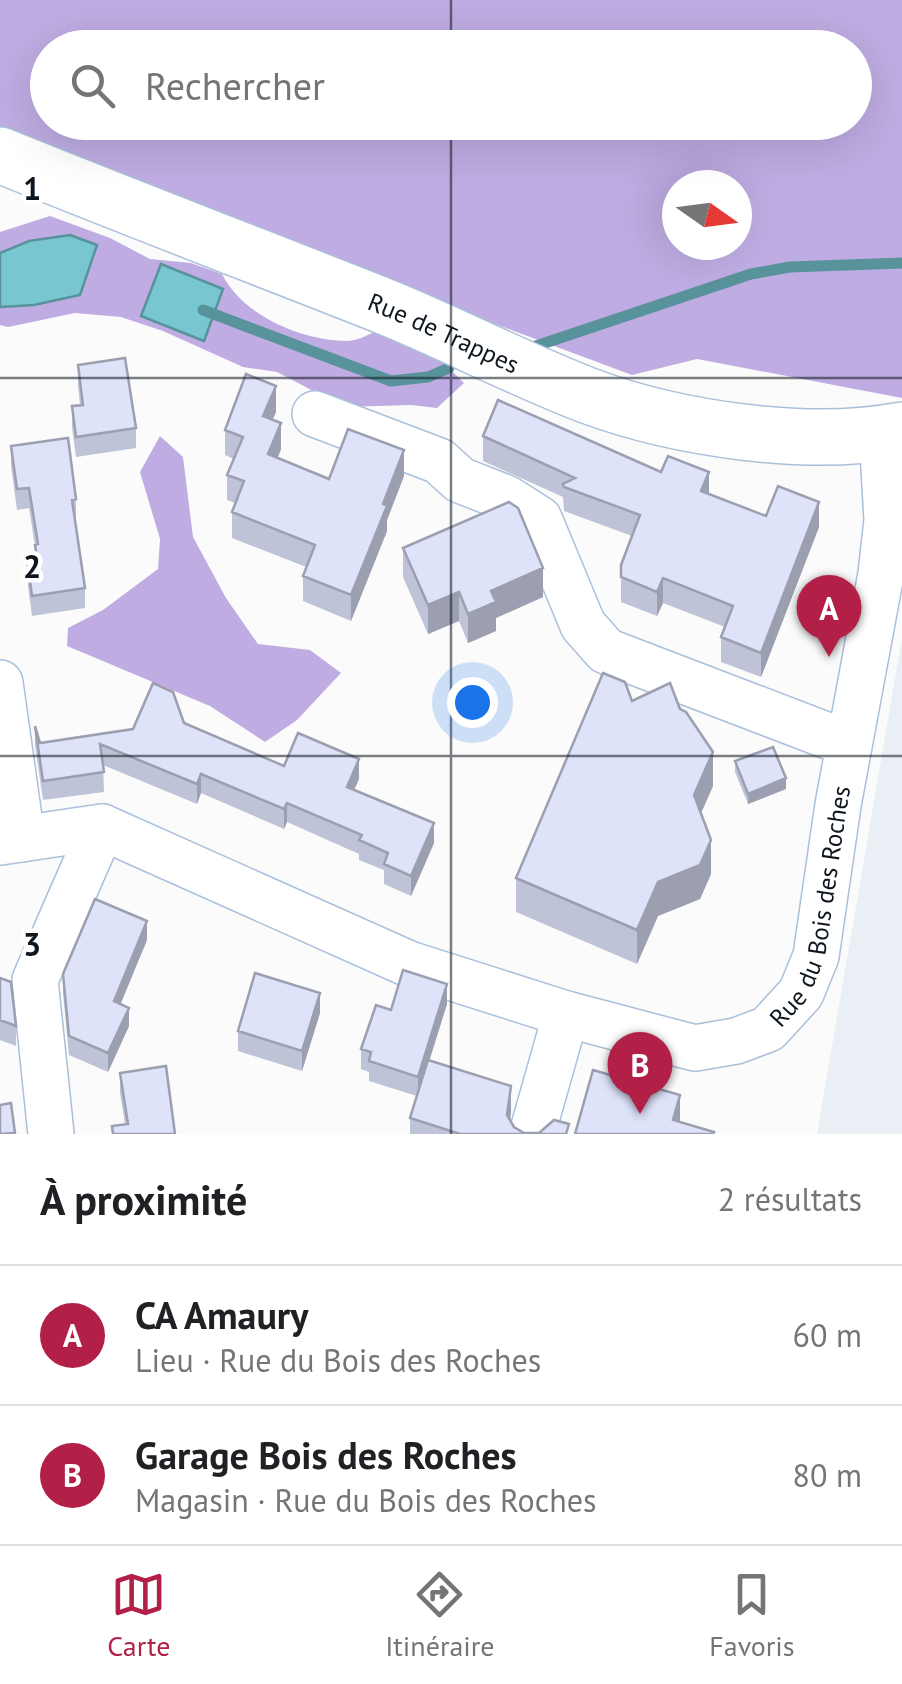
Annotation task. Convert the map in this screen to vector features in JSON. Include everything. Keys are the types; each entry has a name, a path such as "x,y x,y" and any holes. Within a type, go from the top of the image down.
{"street":[{"name":"Rue de Trappes","path":"0,155 386,307 590,396 671,420 763,436 892,432"},
{"path":"315,414 439,461 460,480 506,498 539,518 583,625 606,651 849,744"},
{"name":"Rue du Bois des Roches","path":"102,827 409,964 566,1014 695,1048 736,1042 768,1029 801,993 816,956 883,556 892,432"},
{"path":"0,683 11,840 102,827"},
{"path":"51,1134 17,970 102,827"},
{"path":"532,1134 566,1014"}],"shaded area":[{"path":"0,0 902,0 902,398 697,359 632,375 0,139"},
{"path":"50,216 110,238 150,259 191,263 222,274 244,302 293,330 347,341 383,328 431,350 464,383 437,408 344,407 277,372 243,367 121,317 75,313 8,327 0,325 0,307 34,305 29,241 0,253 0,232"},
{"path":"160,436 183,457 193,537 226,598 258,644 310,650 341,673 297,720 265,742 210,706 67,646 68,628 103,610 158,569 160,539 140,472"},
{"path":"902,638 902,1134 817,1134"}],"water":[{"path":"70,235 97,245 80,295 34,305 0,307 0,253 29,241"},
{"path":"161,264 223,289 204,341 141,316"}],"building":[{"path":"125,358 136,428 76,437 72,406 83,405 78,365"},
{"path":"246,374 276,386 263,416 281,423 268,454 329,479 348,429 404,450 383,504 387,506 351,595 303,576 315,545 232,512 244,481 227,475 243,437 225,430"},
{"path":"498,400 661,472 668,456 709,472 701,491 766,516 778,486 819,502 761,653 721,637 733,606 663,578 657,592 621,577 621,565 640,515 564,487 575,478 483,436"},
{"path":"68,438 76,499 72,500 85,588 32,596 28,566 38,564 38,544 29,488 17,489 11,446"},
{"path":"509,502 518,508 543,568 491,591 496,602 468,614 459,592 428,605 403,548"},
{"path":"603,673 625,682 632,701 670,683 680,709 713,752 694,795 711,840 700,865 658,882 637,930 516,878"},
{"path":"153,683 173,692 184,723 284,766 298,733 359,759 347,787 434,823 411,876 384,864 388,853 359,840 362,835 287,803 284,809 201,774 197,784 100,744 104,772 43,781 35,726 40,743 133,729"},
{"path":"773,747 786,778 748,794 735,761"},
{"path":"95,899 147,921 114,1001 129,1008 108,1053 69,1036 63,974"},
{"path":"403,970 447,984 418,1077 369,1061 371,1052 361,1049 376,1005 391,1010"},
{"path":"255,973 320,993 302,1051 238,1031"},
{"path":"0,978 11,982 16,1026 0,1020"},
{"path":"428,1060 511,1086 507,1115 514,1127 524,1133 539,1133 554,1120 569,1124 566,1134 460,1134 410,1118"},
{"path":"166,1066 175,1134 113,1134 112,1126 128,1124 120,1073"},
{"path":"593,1070 680,1095 673,1120 713,1134 575,1134"},
{"path":"11,1103 15,1133 0,1134 0,1105"}],"waterway":[{"path":"524,350 751,274 790,267 902,263"},
{"path":"203,310 391,381 428,377 449,368"}],"place":[{"name":"CA Amaury","path":"829,657"},
{"name":"Garage Bois des Roches","path":"640,1114"}]}
